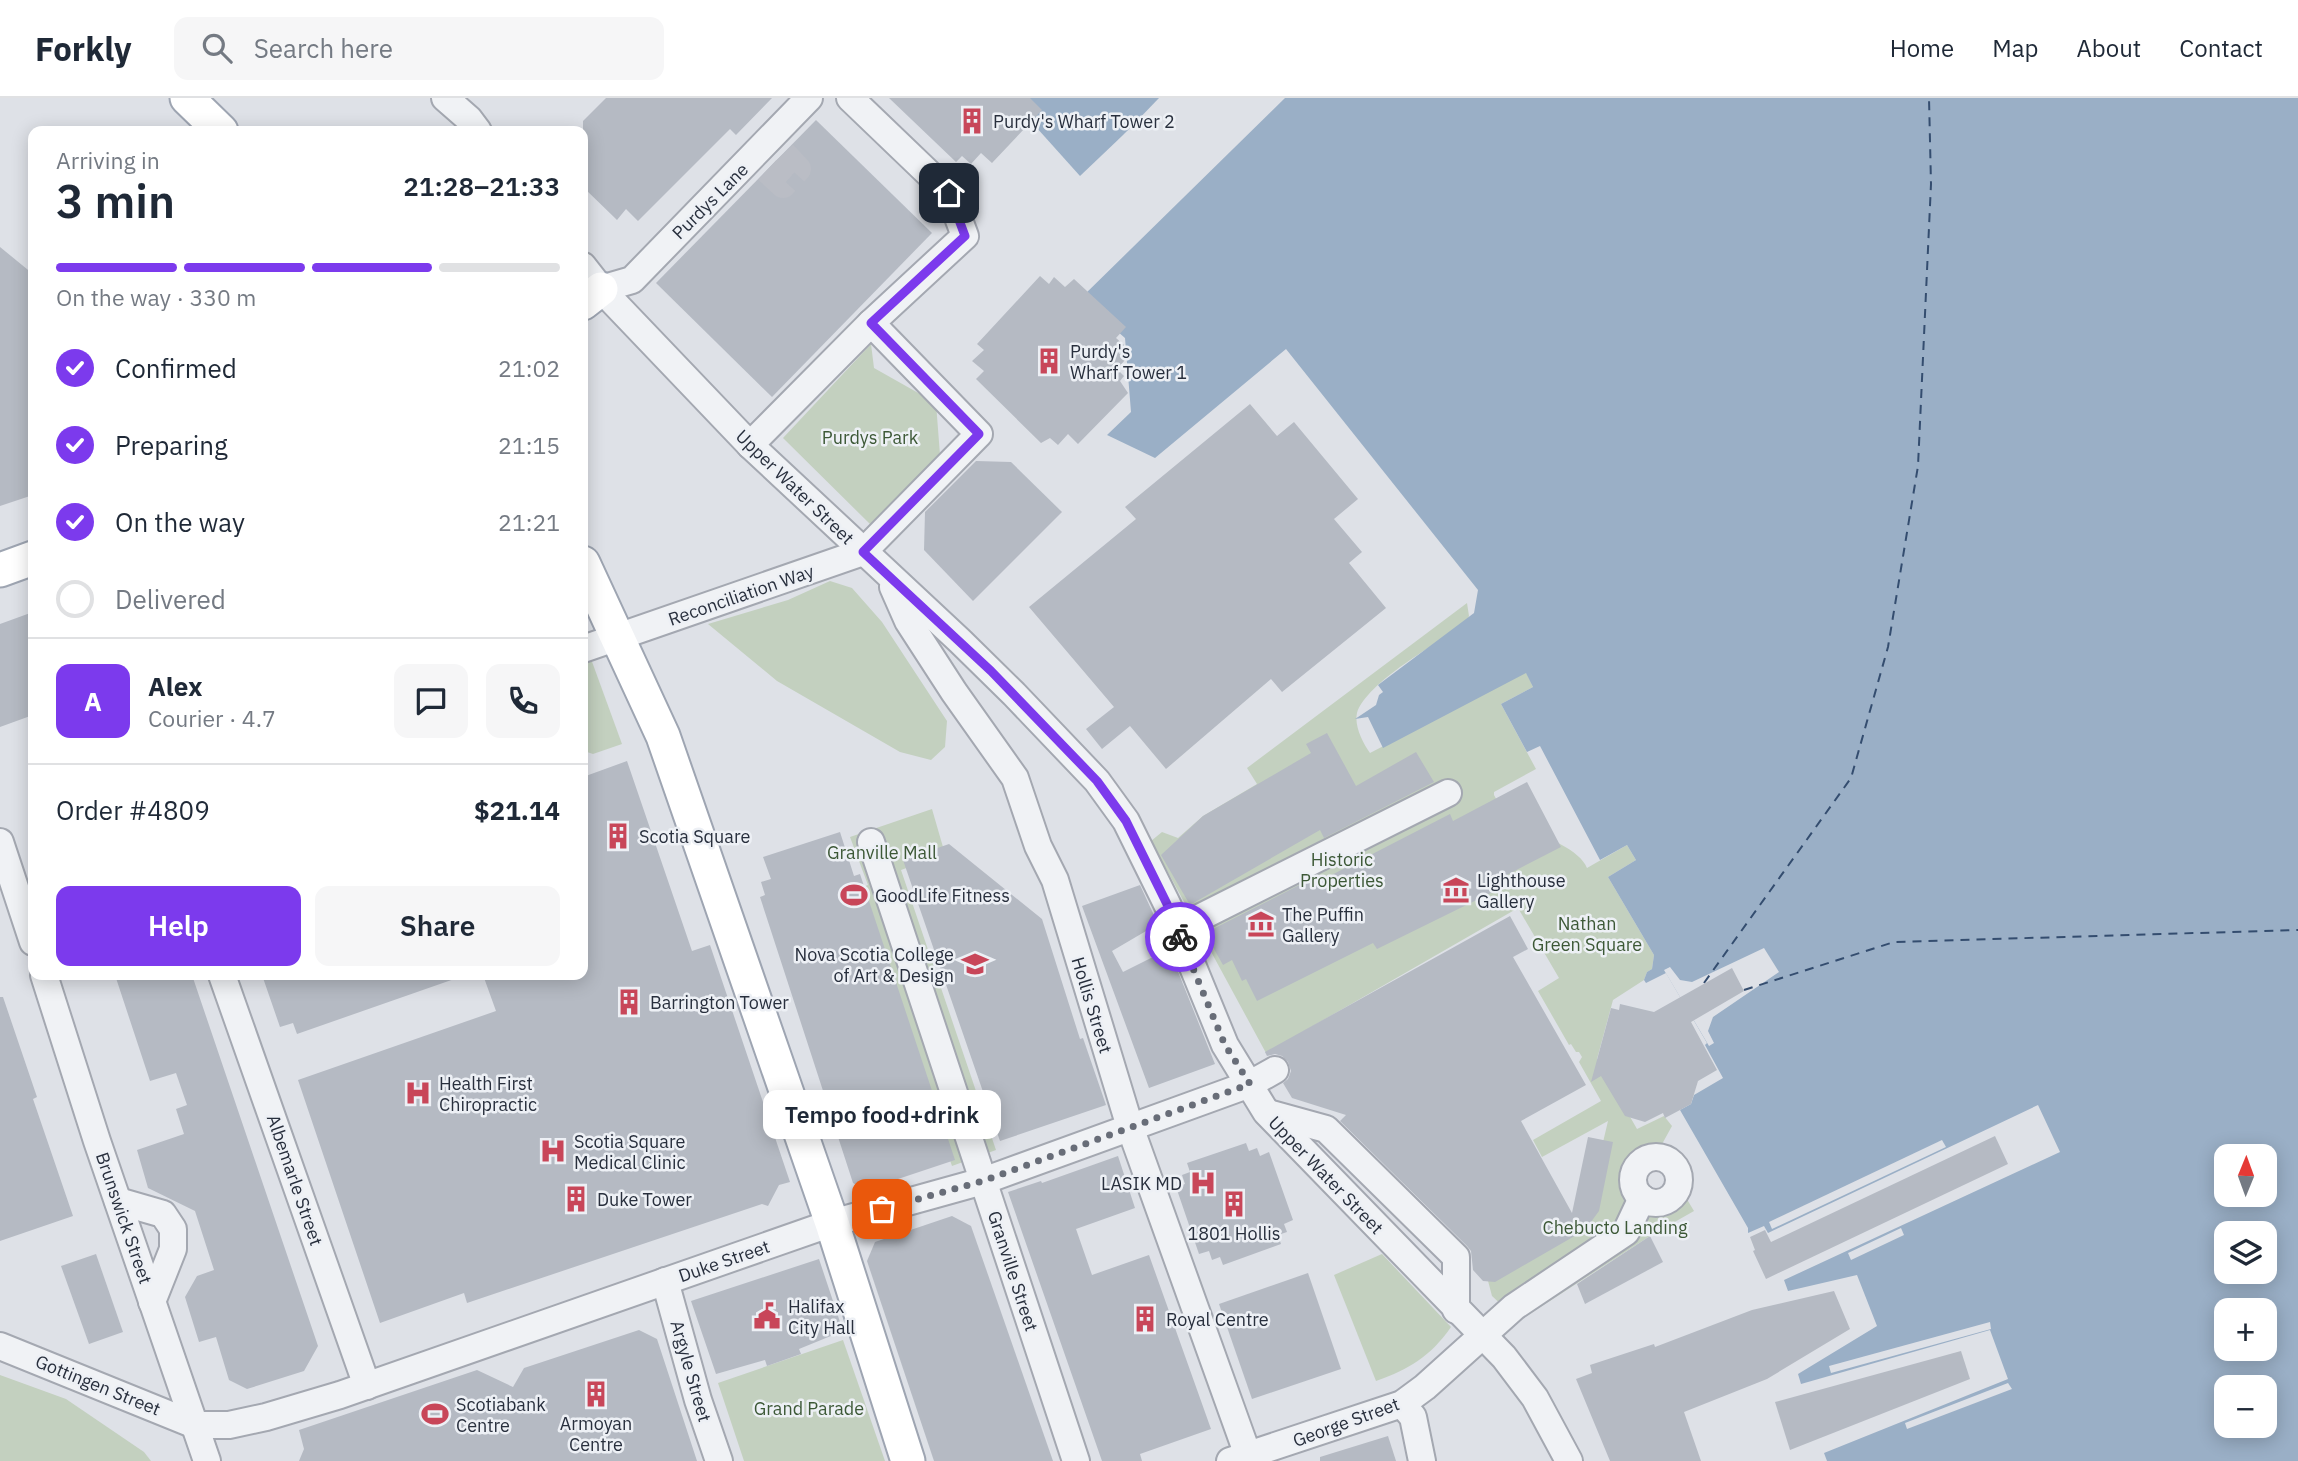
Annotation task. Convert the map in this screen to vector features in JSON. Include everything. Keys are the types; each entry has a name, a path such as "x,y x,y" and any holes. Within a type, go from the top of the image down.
{"main road":[{"path":"191,99 216,126"},
{"path":"0,570 28,560"},
{"path":"588,574 663,736 832,1223 908,1461"}],"street":[{"path":"445,98 474,126"},
{"name":"Purdys Lane","path":"589,286 632,280 769,155 809,98"},
{"path":"750,445 871,323 965,236 949,193 850,98"},
{"name":"Upper Water Street","path":"589,286 750,445 1014,694 1097,781 1126,821 1168,906 1225,1045 1266,1112 1504,1357 1535,1398 1569,1461"},
{"path":"863,552 979,434 871,323"},
{"name":"Reconciliation Way","path":"588,647 863,552"},
{"name":"Hollis Street","path":"889,578 908,621 1015,778 1038,846 1055,880 1130,1127 1243,1459"},
{"path":"1177,929 1448,793"},
{"path":"0,842 28,927"},
{"name":"Granville Street","path":"871,842 1076,1461"},
{"name":"Brunswick Street","path":"46,980 207,1461"},
{"name":"Albemarle Street","path":"224,980 367,1386"},
{"name":"Duke Street","path":"195,1425 229,1425 254,1420 367,1386 832,1223 983,1181 1250,1084 1275,1070"},
{"path":"1266,1112 1326,1129 1456,1257 1457,1310"},
{"path":"1482,1334 1514,1307 1626,1232 1642,1198"},
{"path":"118,1201 163,1214 173,1229 173,1249 152,1302"},
{"name":"Argyle Street","path":"665,1281 698,1401 719,1461"},
{"name":"George Street","path":"1243,1459 1402,1404 1482,1334"},
{"name":"Gottingen Street","path":"0,1346 195,1425"},
{"path":"1402,1404 1413,1417 1422,1461"}],"green space":[{"name":"Purdys Park","path":"871,344 874,368 936,403 940,455 870,524 783,438"},
{"path":"830,581 852,588 882,622 947,721 945,747 931,760 900,752 777,681 708,624 788,600"},
{"name":"Historic Properties","path":"1467,603 1469,616 1465,625 1404,664 1363,701 1356,718 1360,734 1370,753 1526,672 1533,687 1501,704 1536,769 1494,792 1494,795 1509,818 1564,846 1582,860 1587,868 1627,845 1636,860 1608,877 1654,955 1652,969 1647,972 1644,980 1613,1000 1597,1059 1637,1129 1664,1116 1672,1126 1630,1202 1656,1193 1665,1196 1679,1186 1694,1211 1650,1236 1519,1321 1492,1296 1487,1277 1583,1227 1608,1121 1542,1157 1533,1140 1601,1101 1579,1062 1582,1057 1569,1045 1538,991 1559,978 1518,908 1266,1053 1151,841 1162,832 1178,838 1203,816 1257,784 1247,768"},
{"path":"588,651 622,744 593,754 588,752"},
{"name":"Granville Mall","path":"932,809 945,854 901,870 996,1150 952,1166 858,889 868,885 850,837"},
{"path":"1382,1254 1451,1327 1418,1361 1376,1381 1334,1275"},
{"name":"Grand Parade","path":"843,1340 885,1461 744,1461 718,1383"},
{"path":"0,1375 66,1399 144,1452 151,1461 0,1461"}],"water":[{"path":"1018,98 1162,98 1080,176 1036,127"},
{"path":"1285,98 2298,98 2298,1461 1827,1461 1824,1453 2008,1379 1990,1330 1801,1384 1798,1374 1877,1326 1857,1275 1788,1291 1784,1280 2060,1152 2038,1105 1768,1233 1764,1226 1748,1233 1748,1228 1680,1110 1691,1104 1694,1095 1723,1078 1705,1045 1707,1043 1666,973 1646,983 1644,980 1647,972 1652,969 1654,955 1608,877 1636,860 1627,845 1600,860 1540,746 1527,752 1501,704 1533,687 1526,673 1383,748 1368,717 1355,719 1376,705 1383,692 1378,685 1474,613 1478,590 1286,349 1155,458 1107,435 1131,412 1125,338 1080,299"}],"pier":[{"path":"1159,98 1166,98 1081,179"},
{"path":"1764,948 1779,972 1713,1017 1708,1031 1714,1043 1709,1046 1664,970 1670,967 1680,980 1692,982"},
{"path":"1942,1140 1946,1147 1772,1229 1769,1222"},
{"path":"1901,1228 1904,1235 1851,1260 1848,1253"},
{"path":"1990,1322 1991,1329 1831,1373 1829,1366"},
{"path":"2008,1383 2012,1389 1907,1429 1905,1423"}],"building":[{"path":"606,98 772,98 736,135 730,129 638,221 626,209 617,220 588,192 588,126 583,126 583,121"},
{"name":"Purdy's Wharf Tower 2","path":"889,98 1030,98 1042,110 992,163 981,153 971,164 962,156 956,162"},
{"path":"816,120 932,233 772,397 656,283"},
{"path":"0,247 28,270 28,497 0,506"},
{"name":"Purdy's Wharf Tower 1","path":"1040,276 1049,284 1054,277 1065,287 1074,279 1126,327 1116,338 1124,345 1117,351 1125,360 1117,369 1124,376 1120,381 1128,393 1078,444 1068,434 1058,445 1050,438 1041,443 976,379 984,371 972,361 984,350 977,344"},
{"path":"1250,404 1277,436 1294,422 1358,499 1334,519 1362,552 1349,563 1386,608 1282,692 1271,679 1166,769 1130,726 1102,749 1086,729 1114,707 1029,607 1136,519 1125,507"},
{"path":"976,461 1011,462 1062,512 973,601 924,550 925,512"},
{"path":"28,614 28,717 0,727 0,624"},
{"path":"1327,733 1356,786 1416,752 1434,782 1324,838 1320,830 1190,905 1161,855 1203,816 1311,753 1306,744"},
{"name":"Scotia Square","path":"627,761 692,951 710,945 790,1182 779,1185 768,1206 762,1204 467,1303 464,1293 380,1323 298,1080 496,1011 485,980 588,980 588,775"},
{"path":"1527,782 1561,847 1501,878 1505,886 1377,949 1373,943 1257,1001 1246,979 1242,981 1232,960 1223,965 1205,933 1315,877 1318,882 1450,814 1453,821"},
{"path":"840,832 854,876 860,874 955,1160 865,1190 853,1183 760,897 765,895 761,882 771,879 763,857"},
{"path":"949,844 1042,919 1080,1039 1083,1038 1106,1105 1000,1141 903,860"},
{"path":"1140,885 1158,924 1112,951 1123,972 1169,949 1215,1064 1149,1088 1082,906"},
{"path":"1510,916 1528,949 1513,957 1586,1085 1521,1121 1572,1213 1588,1137 1613,1142 1599,1211 1585,1230 1495,1282 1483,1281 1473,1270 1471,1251 1467,1246 1340,1121 1346,1115 1292,1098 1283,1083 1291,1071 1288,1062 1282,1056 1267,1056 1265,1052"},
{"path":"1732,968 1744,991 1691,1022 1717,1070 1698,1081 1691,1104 1665,1118 1663,1113 1645,1122 1625,1116 1601,1076 1591,1082 1611,1008 1619,1010 1620,1004 1654,1012"},
{"path":"117,980 194,980 318,1346 304,1371 247,1389 229,1380 216,1337 199,1342 185,1297 197,1276 214,1270 195,1211 148,1188 137,1150 184,1134 176,1109 187,1105 176,1073 150,1081"},
{"path":"264,980 451,980 297,1034 293,1023 280,1027"},
{"path":"0,997 3,997 37,1097 33,1099 73,1216 0,1241"},
{"path":"1995,1136 2008,1164 1766,1279 1753,1251 1755,1250 1750,1237 1765,1230 1771,1242"},
{"name":"1801 Hollis","path":"1246,1143 1249,1151 1257,1148 1260,1156 1269,1152 1293,1220 1284,1224 1287,1232 1278,1235 1281,1244 1223,1265 1220,1257 1212,1260 1209,1251 1199,1254 1176,1187 1185,1184 1182,1175 1190,1172 1187,1163"},
{"path":"1118,1156 1135,1208 1076,1229 1092,1275 1149,1255 1211,1429 1140,1454 1142,1461 1102,1461 1008,1192"},
{"path":"952,1216 971,1226 1053,1461 934,1461 867,1261 875,1242"},
{"path":"1650,1236 1663,1262 1585,1304 1577,1284"},
{"path":"96,1254 123,1332 89,1344 61,1266"},
{"name":"Halifax City Hall","path":"819,1259 843,1331 799,1349 801,1354 767,1366 765,1360 716,1374 691,1301"},
{"path":"1308,1273 1341,1369 1252,1399 1219,1304"},
{"path":"1834,1291 1850,1329 1767,1379 1684,1412 1701,1461 1610,1461 1576,1379 1592,1373 1590,1365 1654,1344 1655,1347 1752,1310"},
{"path":"639,1330 657,1339 697,1461 299,1461 304,1449 299,1430 477,1370 513,1387 524,1368"},
{"path":"1961,1351 1970,1379 1790,1450 1775,1402"},
{"path":"1388,1436 1396,1461 1320,1461 1320,1457"}],"ferry route":[{"path":"1704,983 1851,778 1888,647 1918,466 1931,184 1929,98"},
{"path":"1744,990 1894,942 2298,930"}],"tunnel":[{"path":"767,170 783,185 798,169 783,153"}],"way so far":[{"path":"882,1209 983,1181 1250,1084 1225,1045 1180,937"}],"place":[{"name":"Purdy's Wharf Tower 2","path":"972,121"},
{"name":"Purdy's Wharf Tower 1","path":"1049,361"},
{"name":"Scotia Square","path":"618,836"},
{"name":"Lighthouse Gallery","path":"1456,890"},
{"name":"GoodLife Fitness","path":"854,895"},
{"name":"The Puffin Gallery","path":"1261,924"},
{"name":"Nova Scotia College of Art & Design","path":"975,964"},
{"name":"Barrington Tower","path":"629,1002"},
{"name":"Health First Chiropractic","path":"418,1093"},
{"name":"Scotia Square Medical Clinic","path":"553,1151"},
{"name":"LASIK MD","path":"1203,1183"},
{"name":"Duke Tower","path":"576,1199"},
{"name":"1801 Hollis","path":"1234,1204"},
{"name":"Tempo food+drink","path":"882,1209"},
{"name":"Halifax City Hall","path":"767,1316"},
{"name":"Royal Centre","path":"1145,1319"},
{"name":"Armoyan Centre","path":"596,1394"},
{"name":"Scotiabank Centre","path":"435,1414"}],"route":[{"path":"949,193 965,236 871,323 979,434 863,552 991,671 1076,758 1117,805 1168,906 1180,937"}],"park label":[{"name":"Nathan Green Square","path":"1587,933"},
{"name":"Chebucto Landing","path":"1615,1227"}]}
